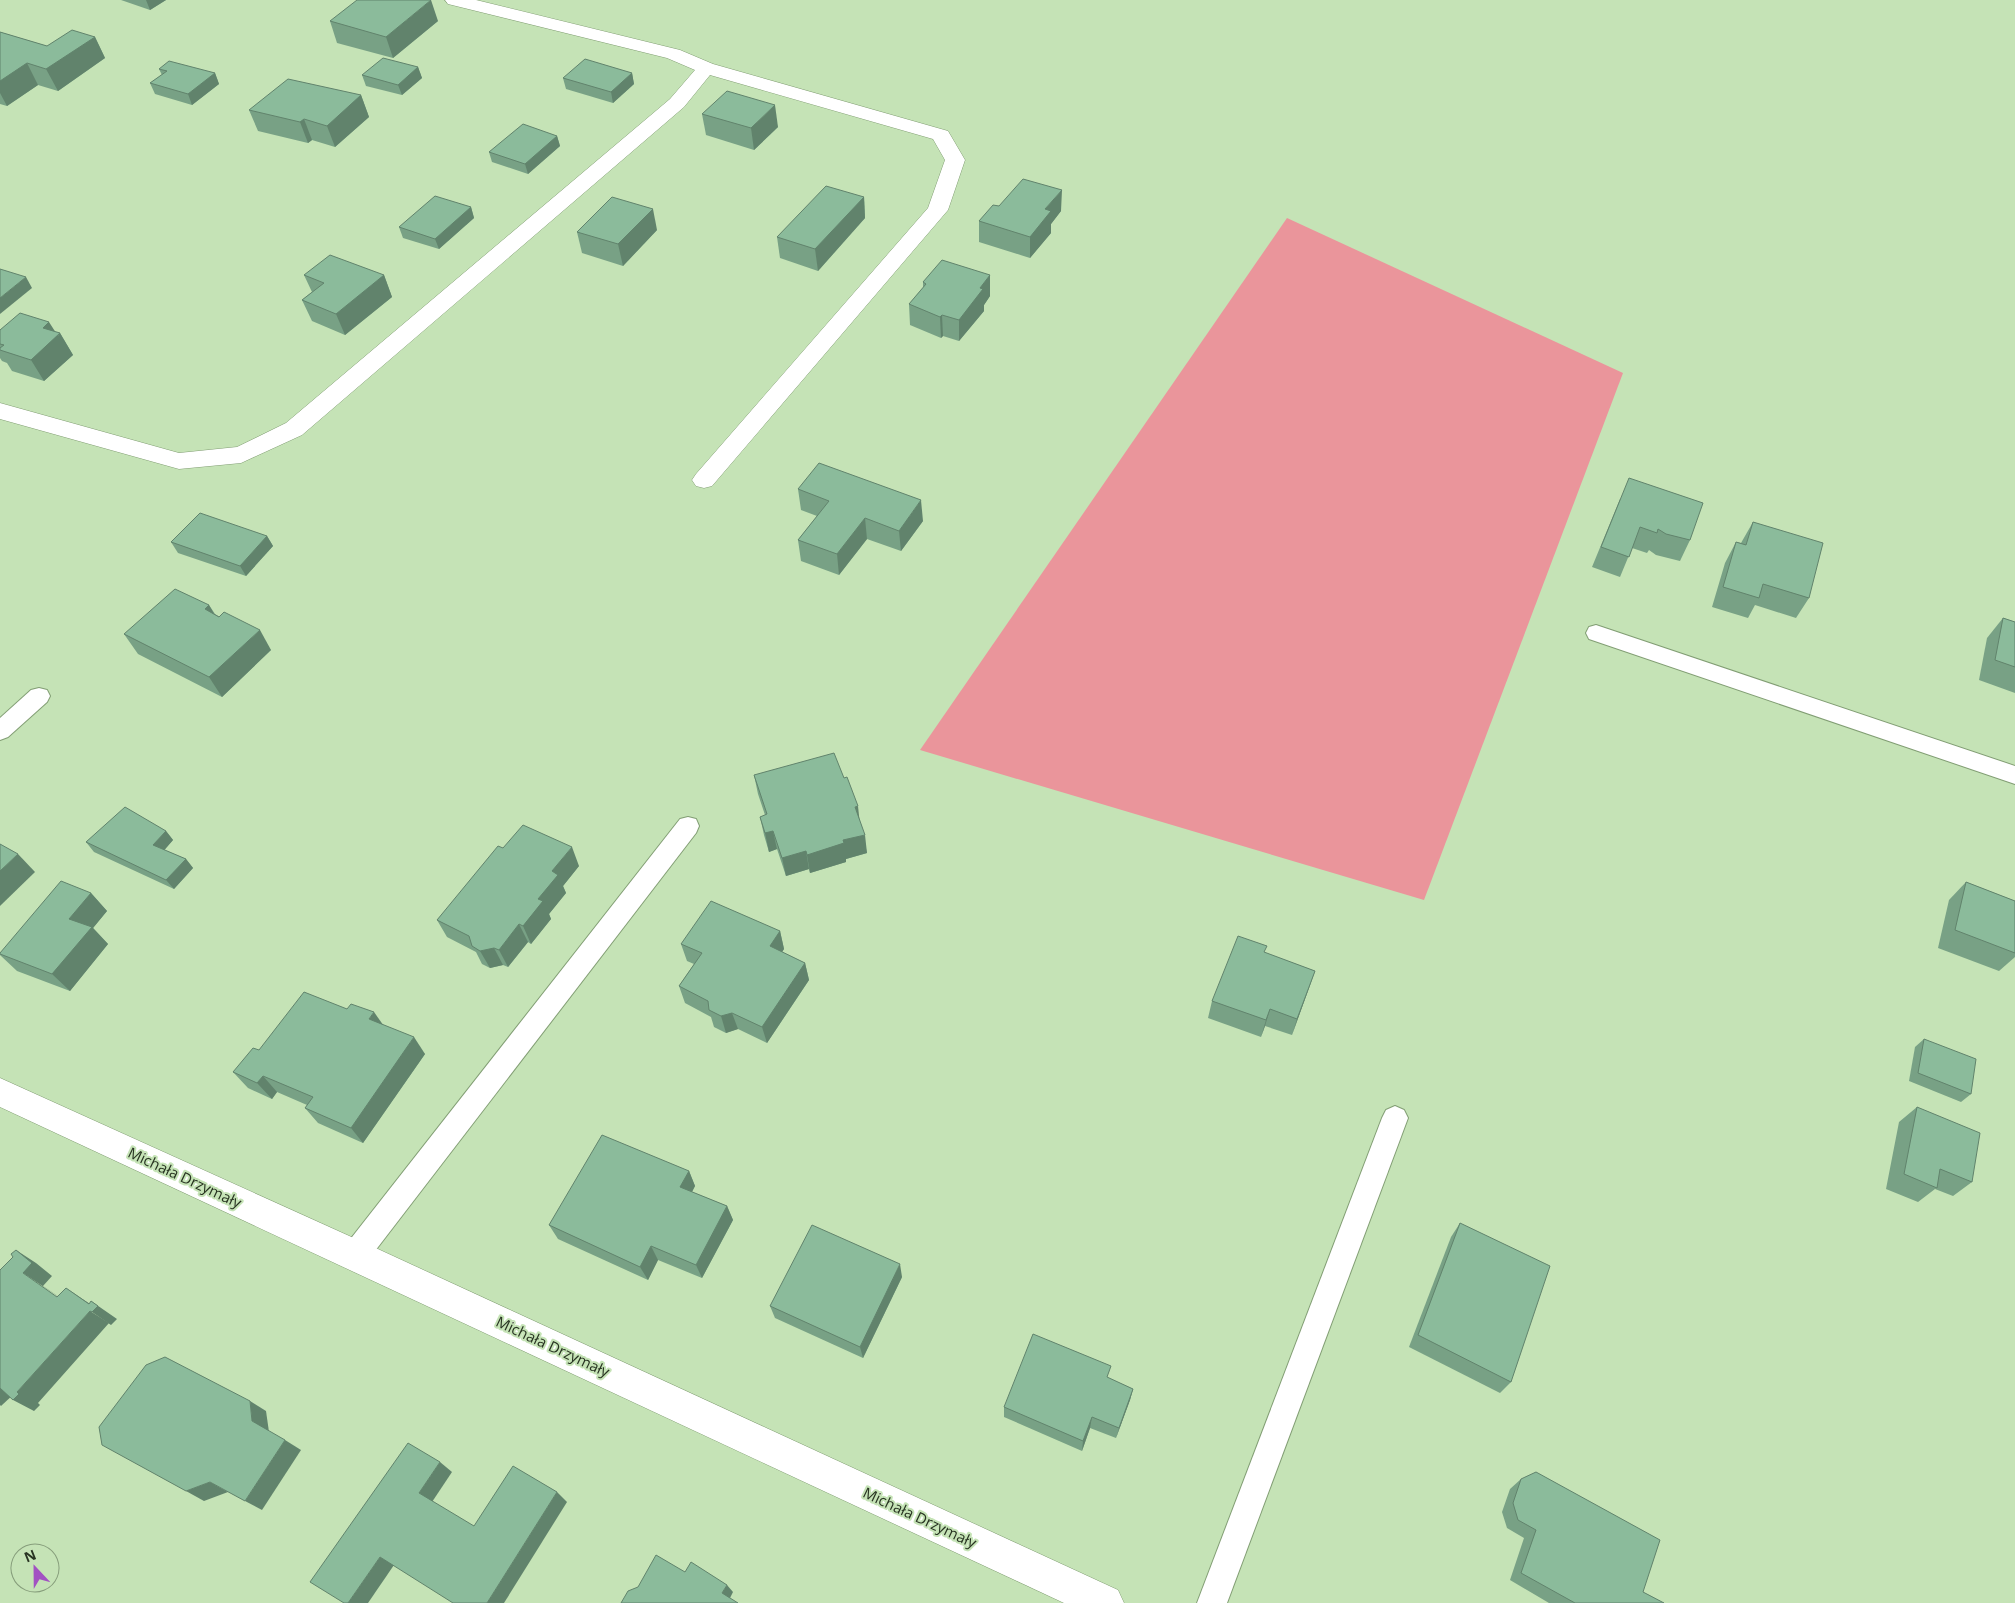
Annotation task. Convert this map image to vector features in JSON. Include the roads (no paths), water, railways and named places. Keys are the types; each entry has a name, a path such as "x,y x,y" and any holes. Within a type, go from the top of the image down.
{"street":[{"path":"454,0 673,54 706,68 942,134 955,160 938,210 704,480"},
{"path":"0,411 179,460 241,455 294,429 677,103 706,68"},
{"name":"Michała Drzymały","path":"0,1092 1105,1603"}],"lane":[{"path":"1596,633 2015,775"},
{"path":"0,730 39,696"},
{"path":"356,1255 688,826"},
{"path":"1212,1603 1395,1118"}]}
